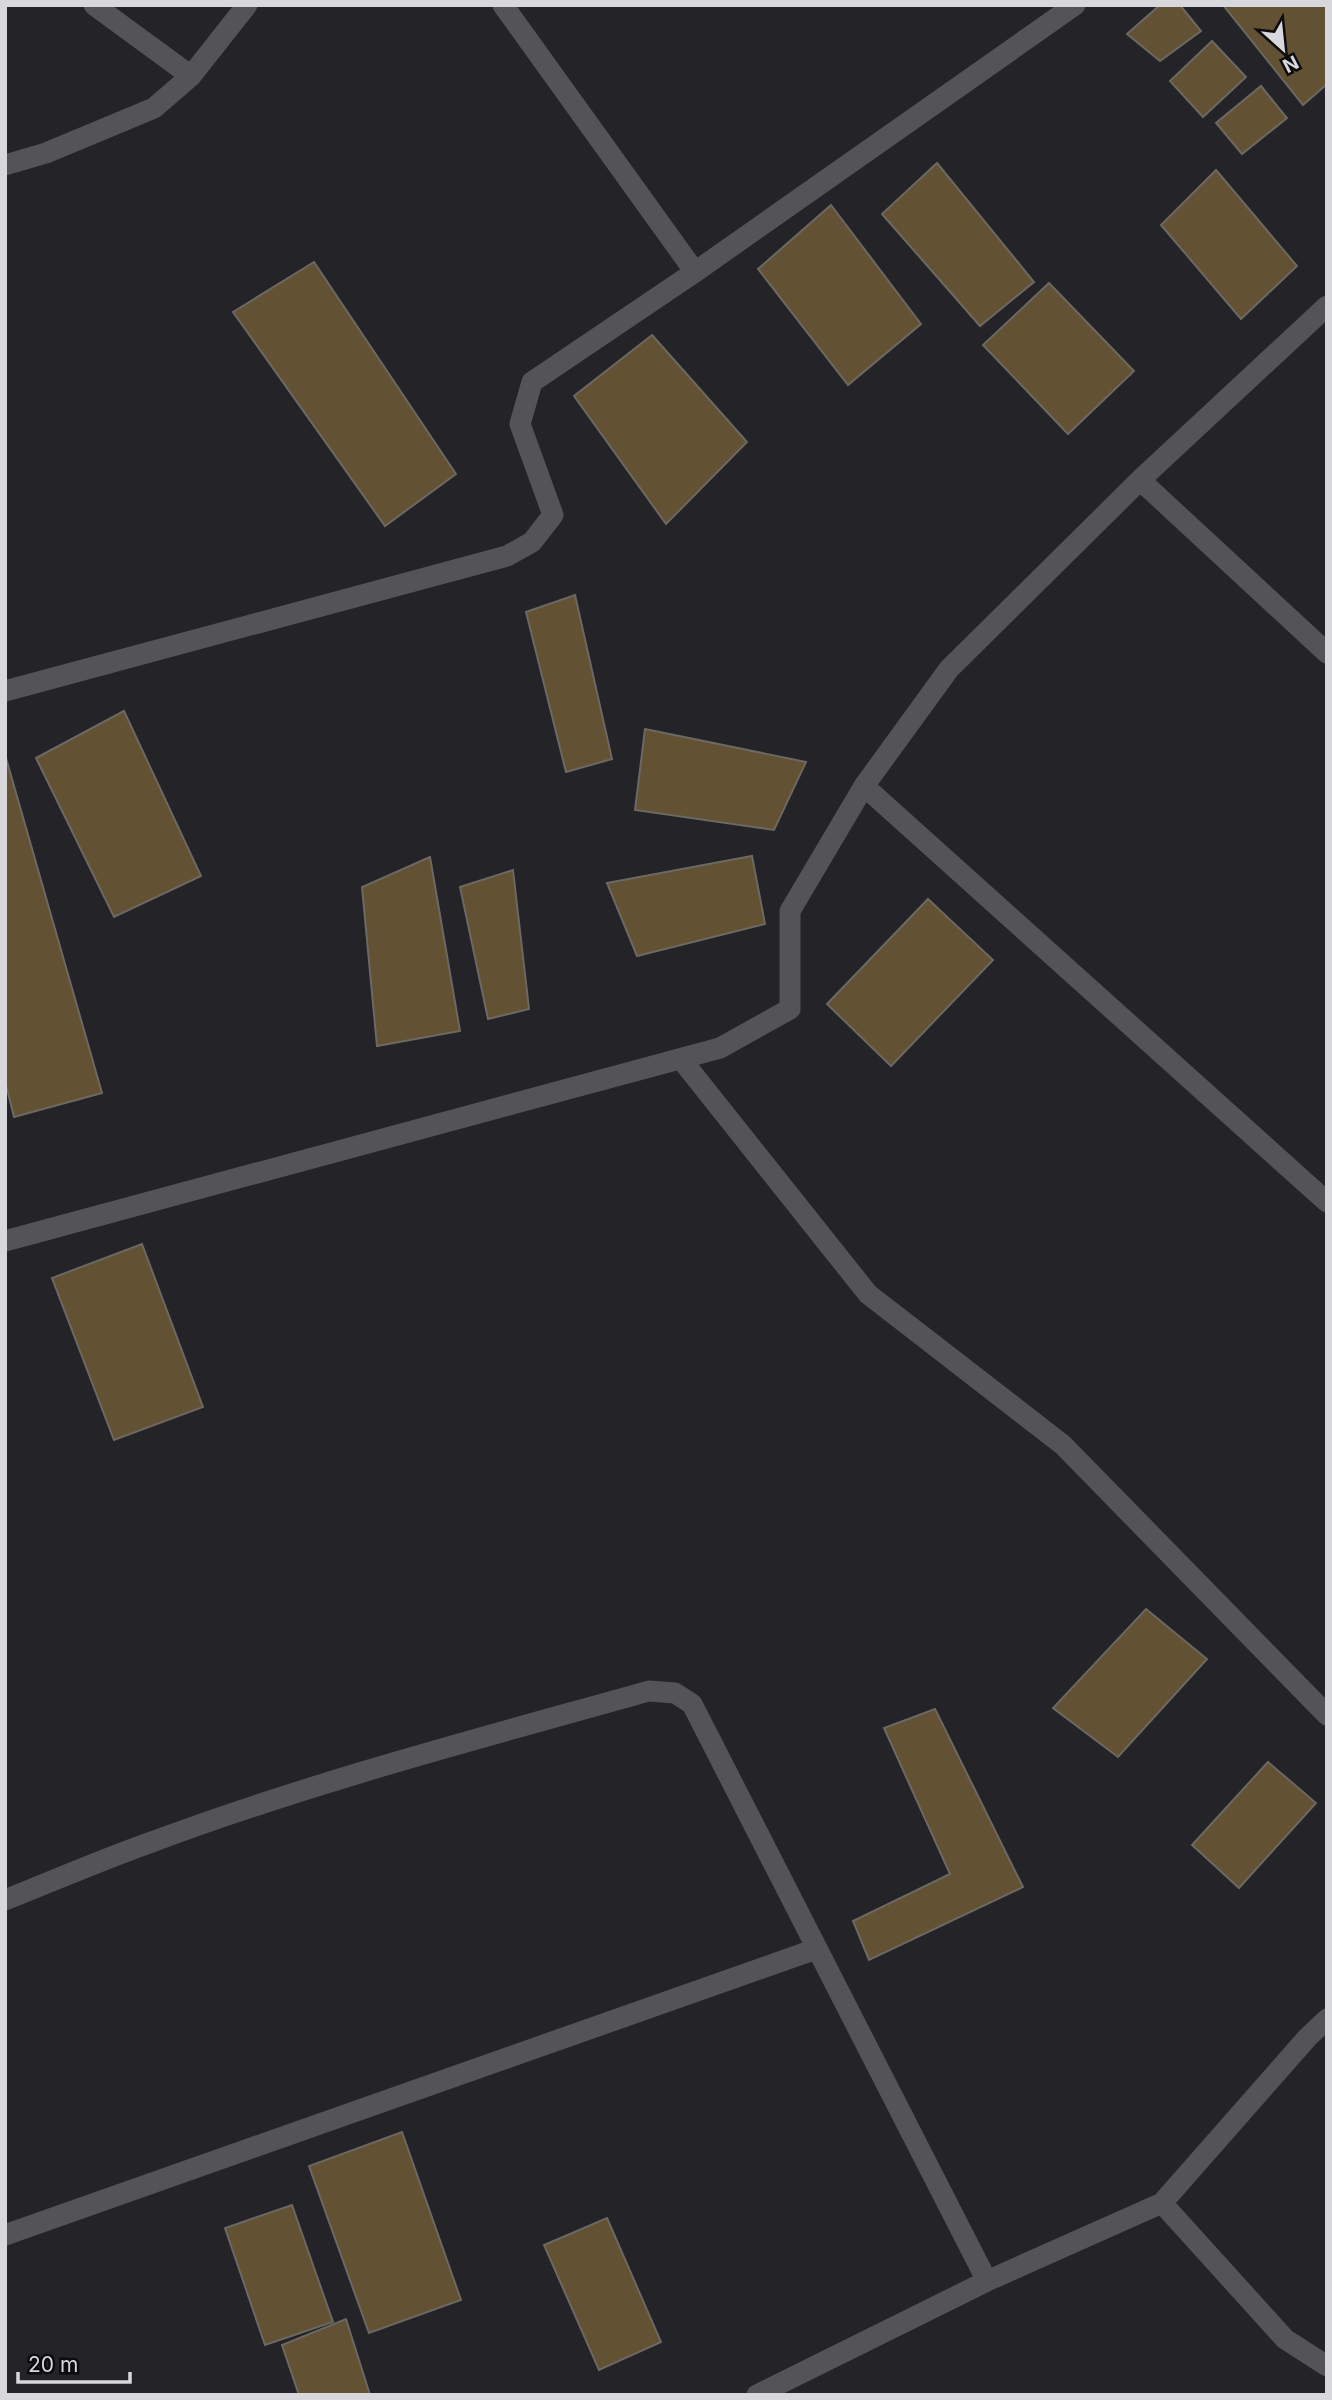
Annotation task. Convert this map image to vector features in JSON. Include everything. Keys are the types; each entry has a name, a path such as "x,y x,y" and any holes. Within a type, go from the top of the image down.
{"street":[{"path":"94,5 191,76"},
{"path":"5,165 46,153 153,108 191,76 247,5"},
{"path":"503,5 695,272"},
{"path":"5,691 507,556 531,542 553,515 520,424 532,382 695,272 1075,5"},
{"path":"5,1241 720,1048 790,1009 790,911 864,786 949,669 1140,480 1327,306"},
{"path":"1140,480 1327,653"},
{"path":"864,786 1327,1202"},
{"path":"681,1059 868,1294 1063,1445 1327,1715"},
{"path":"5,1900 149,1842 272,1801 649,1691 675,1693 692,1704 987,2281"},
{"path":"5,2235 816,1949"},
{"path":"757,2395 987,2281 1162,2203 1307,2038 1327,2019"},
{"path":"1162,2203 1285,2339 1327,2366"}],"building":[{"path":"1160,5 1180,5 1201,31 1160,61 1127,34"},
{"path":"1223,5 1326,5 1327,84 1303,105"},
{"path":"1212,41 1246,77 1203,117 1170,81"},
{"path":"1261,86 1287,118 1242,154 1216,123"},
{"path":"937,163 1034,282 980,326 882,214"},
{"path":"1216,170 1297,266 1241,319 1161,225"},
{"path":"831,205 921,324 848,385 758,269"},
{"path":"314,262 456,474 385,526 233,312"},
{"path":"1049,283 1134,371 1068,434 983,345"},
{"path":"652,335 747,442 666,524 574,396"},
{"path":"575,595 612,759 566,772 526,612"},
{"path":"124,711 201,876 114,917 36,758"},
{"path":"645,729 806,762 774,830 635,810"},
{"path":"6,758 102,1093 14,1117 5,1081"},
{"path":"752,856 765,924 637,956 607,883"},
{"path":"430,857 460,1031 377,1046 362,887"},
{"path":"513,870 529,1009 488,1019 460,887"},
{"path":"928,899 993,960 891,1066 827,1004"},
{"path":"142,1244 203,1407 114,1440 52,1278"},
{"path":"1146,1609 1207,1659 1118,1757 1053,1708"},
{"path":"935,1709 1023,1887 869,1960 853,1921 950,1874 884,1728"},
{"path":"1268,1762 1316,1803 1239,1888 1192,1845"},
{"path":"402,2132 461,2300 369,2333 309,2166"},
{"path":"292,2205 333,2322 265,2345 225,2228"},
{"path":"607,2218 661,2342 599,2370 544,2245"},
{"path":"346,2319 370,2395 299,2395 282,2345"}]}
